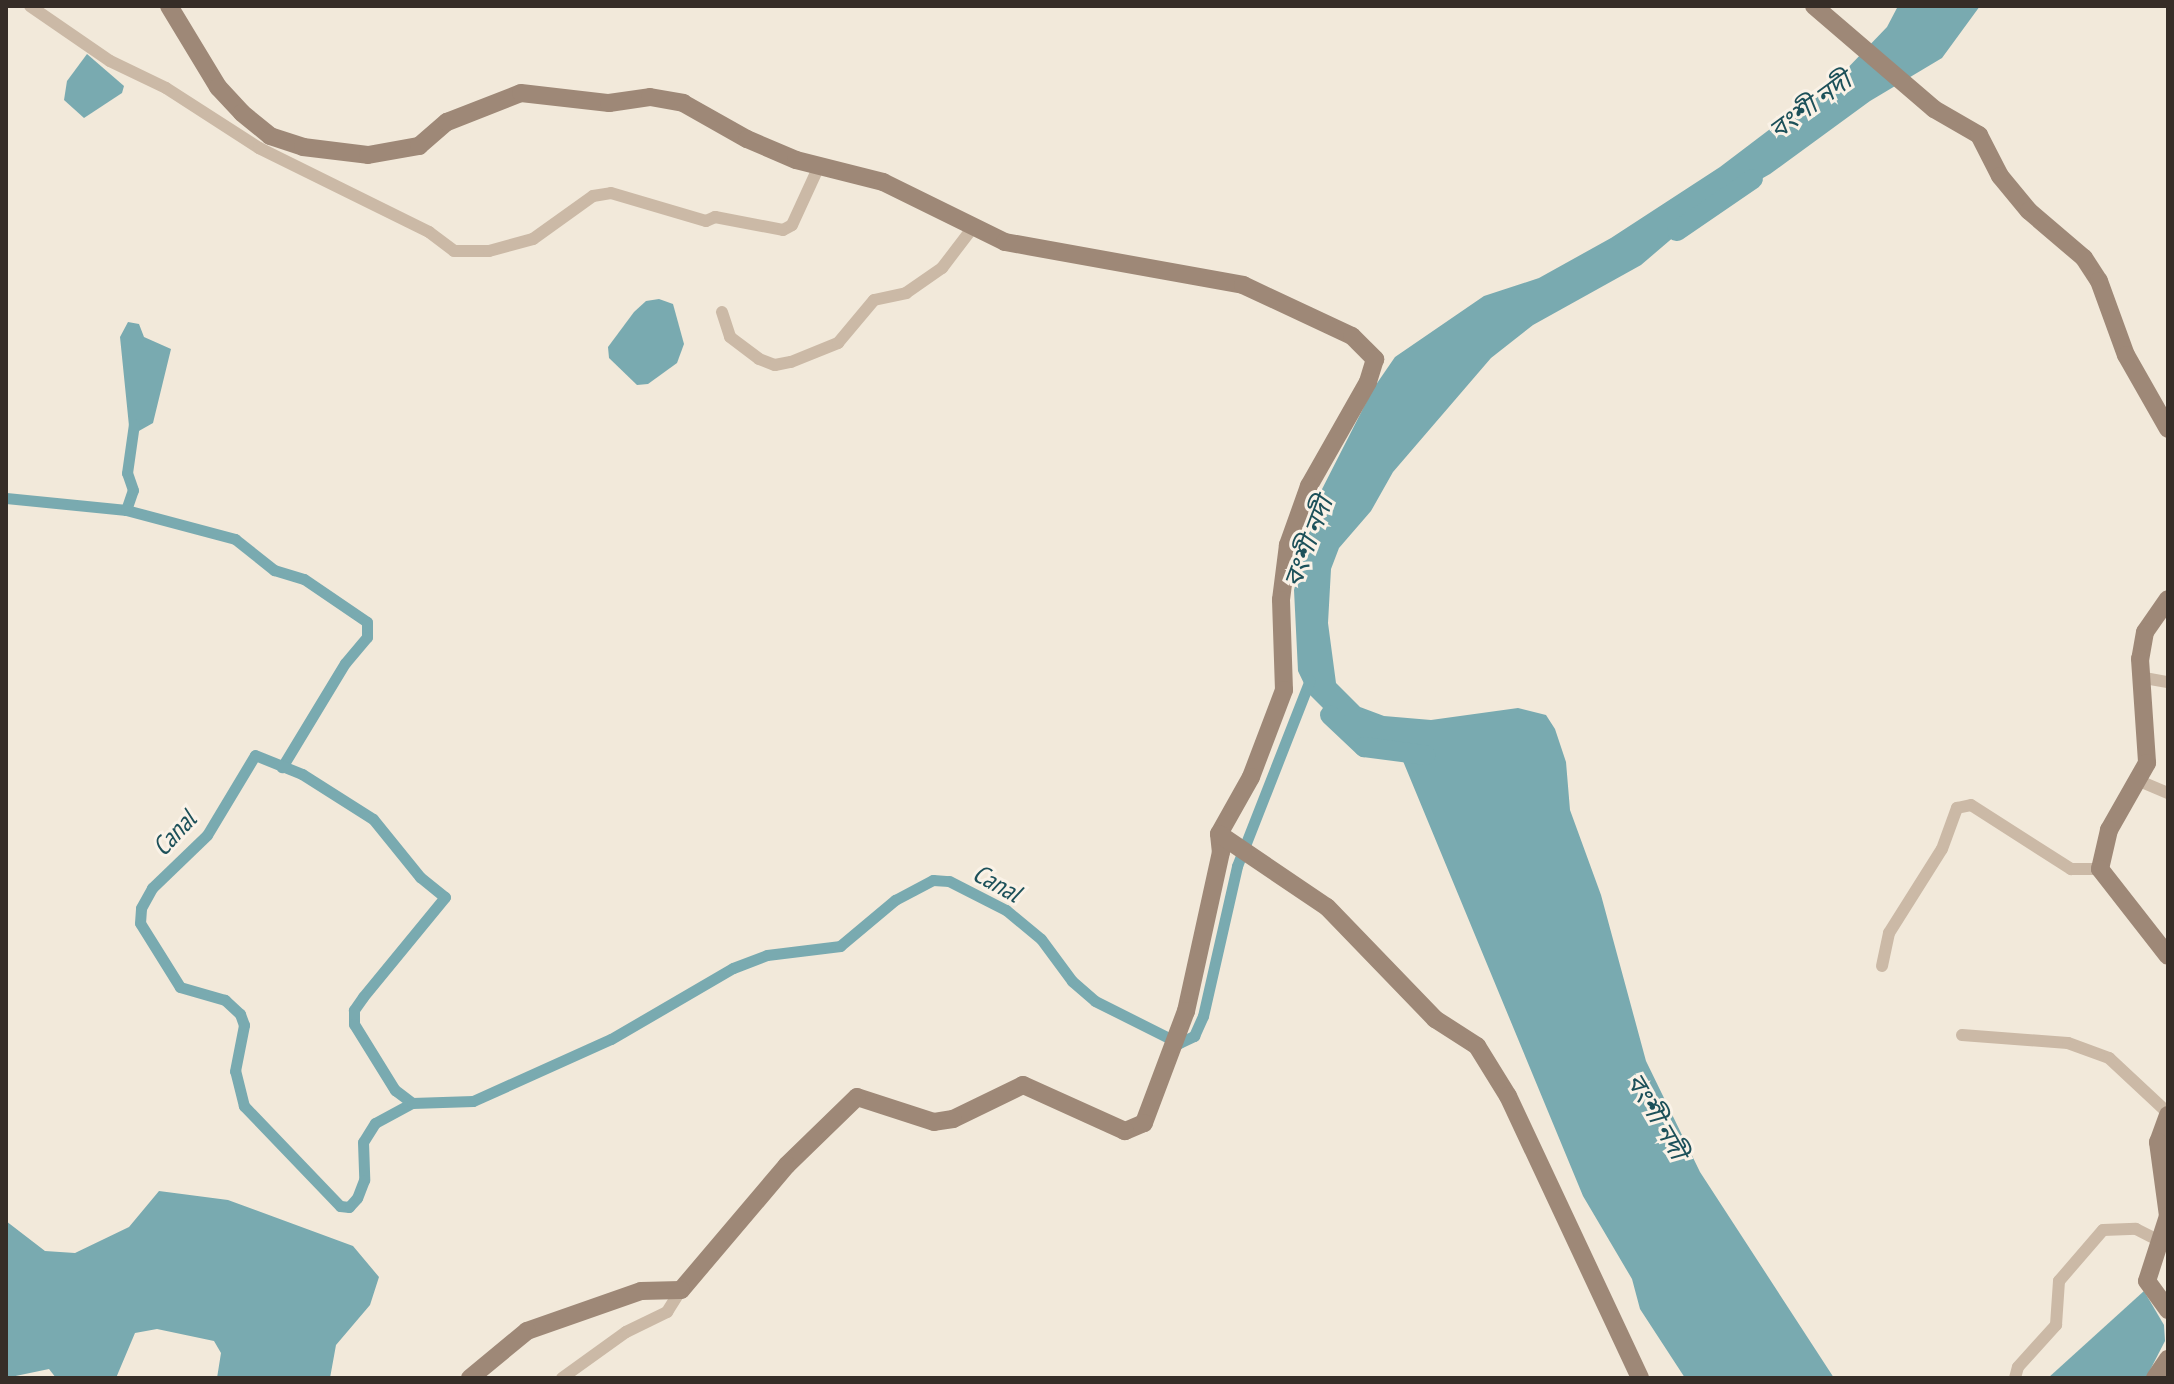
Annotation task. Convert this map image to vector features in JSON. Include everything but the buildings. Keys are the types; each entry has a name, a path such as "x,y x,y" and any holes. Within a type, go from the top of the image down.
{"street":[{"path":"30,6 110,61 166,88 259,148 429,232 454,251 489,251 533,239 593,196 611,193 706,221 715,217 783,230 792,225 819,166"},
{"path":"169,6 218,87 242,113 270,136 303,147 368,155 419,146 447,122 521,93 609,103 650,97 683,103 719,127 819,166 883,182 1005,242 1043,251 1082,254 1131,268 1243,285 1352,336 1375,359 1368,382 1309,486 1288,545 1281,600 1284,690 1251,777 1219,834 1221,852 1186,1011 1144,1123 1125,1131 1023,1085 953,1119 934,1122 857,1097 787,1165 681,1290 667,1312 626,1332 562,1378"},
{"path":"1821,10 1934,109 1979,135 2000,176 2029,211 2084,258 2099,281 2126,355 2168,429"},
{"path":"722,312 730,337 759,359 775,365 791,362 838,343 874,300 906,293 942,268 974,226"},
{"path":"2100,869 2109,830 2147,763 2139,677 2145,632 2168,599"},
{"path":"2139,677 2168,682"},
{"path":"2137,780 2168,793"},
{"path":"1882,966 1889,933 1942,849 1957,808 1971,805 2071,869 2100,869"},
{"path":"1219,834 1327,907 1377,953 1435,1019 1477,1046 1508,1096 1640,1378"},
{"path":"2100,869 2168,956"},
{"path":"1962,1035 2068,1043 2109,1058 2168,1114 2158,1142 2168,1216 2147,1281 2168,1310"},
{"path":"2015,1378 2018,1367 2056,1325 2059,1281 2103,1230 2136,1229 2162,1242"},
{"path":"470,1378 527,1331 641,1291 681,1290"},
{"path":"2155,1378 2168,1359"}],"water":[{"path":"1898,6 1980,6 1942,58 1870,101 1770,174 1703,212 1641,265 1533,325 1491,358 1393,472 1371,511 1339,548 1331,569 1328,623 1336,683 1360,707 1384,716 1431,720 1518,708 1546,715 1555,729 1566,762 1570,810 1601,895 1646,1061 1700,1172 1834,1378 1685,1378 1640,1309 1632,1279 1583,1196 1398,749 1382,749 1348,733 1309,694 1298,671 1294,590 1318,497 1373,389 1395,357 1484,296 1539,278 1611,238 1720,167 1840,76 1887,27"},
{"path":"87,54 124,86 122,93 84,118 64,100 67,81"},
{"path":"659,299 673,304 684,344 677,363 648,384 637,385 609,358 608,347 634,312 646,301"},
{"path":"128,322 139,324 144,337 171,349 153,423 130,436 120,337"},
{"path":"159,1191 228,1200 353,1246 379,1277 370,1305 336,1345 330,1378 217,1378 221,1353 214,1341 157,1329 135,1333 116,1378 56,1378 49,1369 6,1378 6,1221 45,1251 75,1253 129,1227"},
{"path":"2144,1291 2164,1325 2165,1341 2146,1378 2048,1378"}],"waterway":[{"name":"বংশী নদী","path":"1677,231 1753,179"},
{"path":"126,510 133,490 127,473 134,424"},
{"path":"6,498 126,510 235,539 274,570 304,579 367,622 367,637 345,663 282,767"},
{"name":"Canal","path":"412,1103 375,1123 363,1142 364,1180 357,1198 349,1207 340,1206 244,1106 235,1071 244,1025 240,1014 225,1000 180,987 140,923 141,908 152,888 207,835 255,755 302,774 373,819 420,877 445,897 363,997 354,1010 354,1024 395,1090 412,1103 473,1101 611,1039 733,968 767,955 840,946 895,900 933,880 949,881 1006,910 1041,939 1072,981 1095,1001 1179,1043 1194,1036 1203,1016 1237,866 1310,680"},
{"name":"বংশী নদী","path":"1330,715 1364,747 1425,755"}]}
